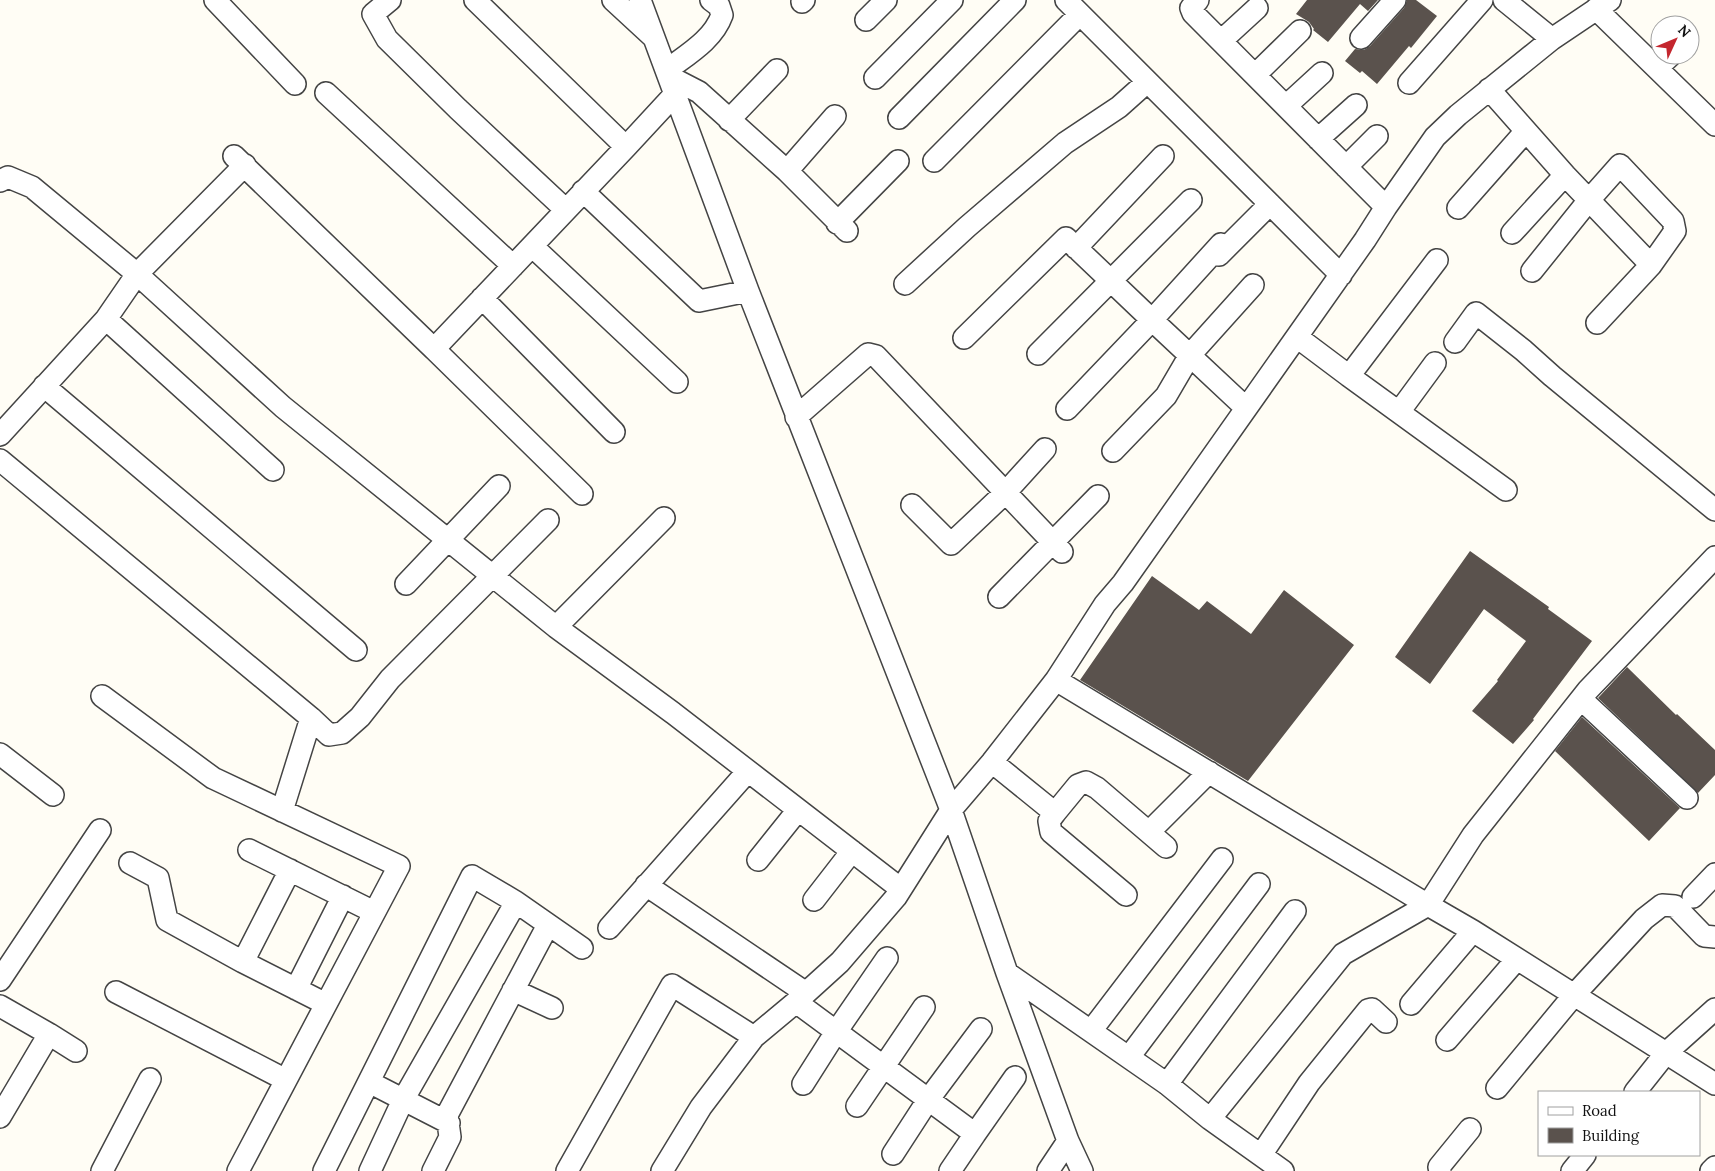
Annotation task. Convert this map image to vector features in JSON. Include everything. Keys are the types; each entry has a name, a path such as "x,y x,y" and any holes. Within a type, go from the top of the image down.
{"street":[{"path":"215,0 296,84"},
{"path":"390,0 373,14 386,39 566,210"},
{"path":"475,0 626,147"},
{"path":"613,0 654,38"},
{"path":"640,0 796,417 951,810 1007,973 1068,1141 1082,1171"},
{"path":"434,349 626,147 671,80 719,25 722,15 718,6 712,0"},
{"path":"866,20 886,0"},
{"path":"875,78 952,0"},
{"path":"899,118 1015,0"},
{"path":"1198,0 1191,8 1193,13 1386,207"},
{"path":"1361,38 1394,0"},
{"path":"1409,83 1482,0"},
{"path":"1504,0 1552,39"},
{"path":"662,1171 702,1106 754,1037 840,962 901,889 951,810 992,762 1056,680 1105,604 1123,583 1341,275 1435,137 1458,115 1552,39 1603,5 1650,49"},
{"path":"934,161 1073,7 1341,275"},
{"path":"1222,41 1257,8"},
{"path":"1255,75 1300,31"},
{"path":"1667,65 1712,117"},
{"path":"729,120 777,70"},
{"path":"1286,106 1322,73"},
{"path":"671,80 699,92 787,171 842,227 898,161"},
{"path":"904,284 1065,143 1119,107 1147,82"},
{"path":"1490,89 1565,175 1651,265"},
{"path":"326,94 513,266"},
{"path":"1318,139 1356,105"},
{"path":"787,171 835,116"},
{"path":"1458,208 1526,131"},
{"path":"1346,167 1377,136"},
{"path":"1076,248 1163,156"},
{"path":"0,435 106,319 137,274 239,161 582,494"},
{"path":"1532,271 1620,165 1672,221 1675,230 1651,265 1597,323"},
{"path":"1512,233 1565,175"},
{"path":"0,181 8,177 32,186 137,274 283,407 556,627 673,713 901,889"},
{"path":"583,192 700,301 748,291"},
{"path":"1038,354 1191,200"},
{"path":"1067,409 1220,250 1270,204"},
{"path":"964,338 1066,238 1246,408"},
{"path":"532,246 677,382"},
{"path":"1349,376 1437,260"},
{"path":"1113,451 1166,396 1190,355 1253,285"},
{"path":"482,298 614,432"},
{"path":"1455,342 1476,313 1715,510"},
{"path":"106,319 273,470"},
{"path":"1297,337 1506,490"},
{"path":"796,417 868,354 876,356 1057,547"},
{"path":"1399,412 1435,363"},
{"path":"44,386 356,650"},
{"path":"912,505 951,544 1005,493 1045,449"},
{"path":"0,460 329,735 342,733 360,717 390,679 548,520"},
{"path":"406,584 499,486"},
{"path":"999,597 1057,547 1098,496"},
{"path":"556,627 664,518"},
{"path":"1210,1119 1343,954 1428,905 1472,836 1581,699 1712,566"},
{"path":"1056,680 1473,931 1715,1084"},
{"path":"102,696 213,778 399,866 238,1171"},
{"path":"1581,699 1687,798"},
{"path":"282,811 311,718"},
{"path":"0,754 53,795"},
{"path":"992,762 1055,813"},
{"path":"609,928 748,771"},
{"path":"1148,832 1208,772"},
{"path":"1126,895 1052,832 1050,821 1078,785 1086,782 1097,788 1166,847"},
{"path":"758,860 798,810"},
{"path":"0,980 100,830"},
{"path":"249,850 374,912"},
{"path":"814,900 852,851"},
{"path":"1091,1031 1222,860"},
{"path":"130,863 158,878 167,920 243,962 326,1004"},
{"path":"243,962 290,870"},
{"path":"1693,897 1715,874"},
{"path":"324,1171 472,876 516,902 582,948"},
{"path":"1129,1057 1259,884"},
{"path":"646,885 801,997 836,1032 975,1134"},
{"path":"296,989 343,896"},
{"path":"370,1171 403,1100 516,902"},
{"path":"1497,1088 1574,995 1644,919 1662,905 1675,906 1704,936 1715,937"},
{"path":"1167,1084 1295,911"},
{"path":"433,1171 450,1137 447,1114 548,925"},
{"path":"1411,1004 1473,931"},
{"path":"803,1084 887,958"},
{"path":"1447,1040 1517,959"},
{"path":"1007,973 1167,1084 1210,1119 1283,1171"},
{"path":"567,1171 672,985 754,1037"},
{"path":"514,990 552,1008"},
{"path":"116,992 286,1080"},
{"path":"0,1006 76,1051"},
{"path":"856,1106 924,1007"},
{"path":"1261,1155 1309,1083 1368,1010 1372,1009 1386,1022"},
{"path":"1636,1091 1666,1053 1715,1009"},
{"path":"893,1154 928,1100 981,1029"},
{"path":"0,1118 49,1034"},
{"path":"950,1171 1015,1077"},
{"path":"102,1171 150,1079"},
{"path":"368,1082 448,1123"},
{"path":"1440,1171 1439,1167 1470,1129"},
{"path":"1048,1171 1068,1141"},
{"path":"1572,1171 1584,1156"},
{"path":"1711,1171 1715,1167"}],"building":[{"path":"1307,0 1378,0 1368,11 1360,4 1328,42 1313,30 1309,22 1296,14"},
{"path":"1407,0 1416,0 1437,16 1411,48 1409,46 1377,84 1362,71 1360,73 1345,61 1355,49 1364,50 1370,46 1404,8"},
{"path":"1470,551 1549,607 1548,609 1592,641 1534,720 1513,744 1472,711 1498,681 1526,641 1484,609 1430,684 1395,657"},
{"path":"1152,576 1199,610 1207,601 1251,634 1284,590 1354,645 1248,781 1080,680"},
{"path":"1627,667 1715,750 1715,775 1698,793 1598,698"},
{"path":"1582,717 1680,808 1649,841 1555,751"}]}
